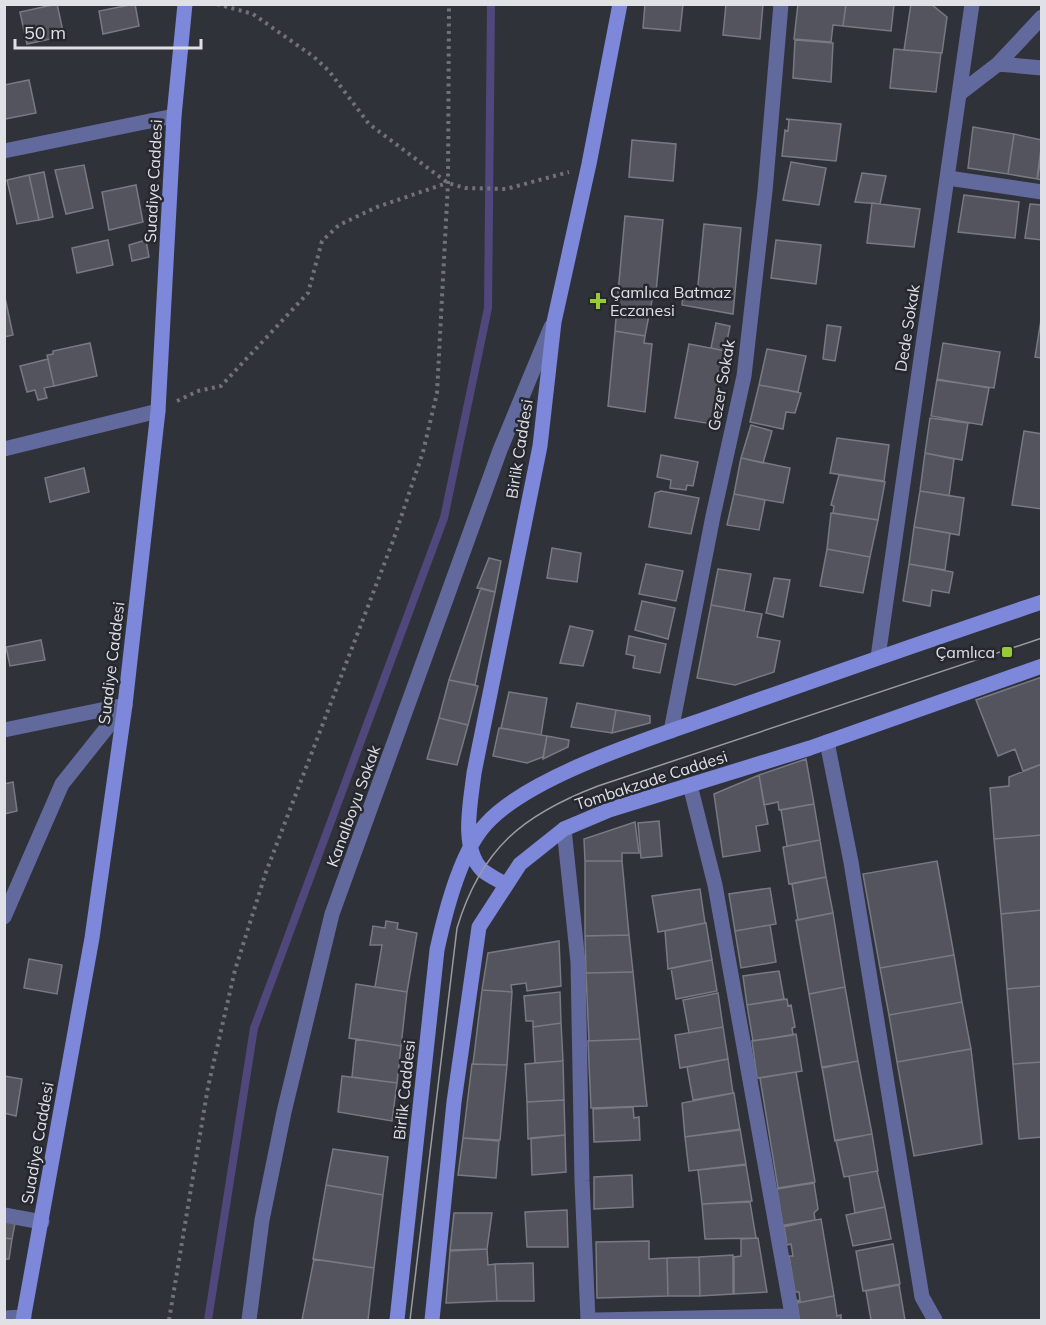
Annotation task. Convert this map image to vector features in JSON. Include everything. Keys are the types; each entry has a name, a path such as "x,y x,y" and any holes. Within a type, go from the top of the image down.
{"main road":[{"name":"Suadiye Caddesi","path":"24,1319 92,938 125,705 158,411 174,116 185,4"},
{"name":"Birlik Caddesi","path":"506,885 481,868 471,845 468,826 474,773 540,446 554,322 589,164 620,4"},
{"name":"Tombakzade Caddesi","path":"463,868 471,845 486,824 520,796 592,762 671,731 878,657 1041,602"},
{"name":"Tombakzade Caddesi","path":"432,1320 454,1102 479,927 520,864 564,829 609,810 826,742 1041,666"},
{"name":"Birlik Caddesi","path":"397,1320 437,950 446,911 463,868"}],"street":[{"name":"Gezer Sokak","path":"671,731 713,516 744,376 765,191 781,4"},
{"name":"Dede Sokak","path":"878,657 972,4"},
{"path":"959,94 998,64 1041,17"},
{"path":"998,64 1041,68"},
{"path":"4,152 174,116"},
{"path":"948,178 1041,192"},
{"name":"Kanalboyu Sokak","path":"249,1320 262,1220 281,1123 332,914 500,450 554,322"},
{"path":"4,449 158,411"},
{"path":"4,730 125,705"},
{"path":"4,917 62,784 125,705"},
{"path":"826,742 851,862 922,1297 935,1320"},
{"path":"596,1320 793,1318 715,885 690,785"},
{"path":"564,829 578,962 582,1181 588,1320"},
{"path":"4,1215 42,1222"},
{"path":"4,1318 24,1319"}],"path":[{"path":"217,4 253,14 314,57 329,70 369,124 448,183 465,188 506,189 589,164"},
{"path":"169,1320 208,1087 235,970 266,872 393,541 430,423 437,393 448,183 448,4"},
{"path":"158,411 198,391 221,386 308,292 322,241 339,225 377,207 448,183"}],"building":[{"path":"57,4 64,36 27,44 20,12"},
{"path":"135,4 139,26 103,34 99,11"},
{"path":"645,4 683,4 680,31 643,28"},
{"path":"726,4 763,4 760,39 723,35"},
{"path":"798,4 846,4 843,26 833,25 831,42 794,39"},
{"path":"846,4 894,4 891,31 843,26"},
{"path":"911,4 931,4 947,17 942,53 904,50"},
{"path":"795,40 833,43 831,82 793,78"},
{"path":"894,49 941,53 936,92 890,88"},
{"path":"29,80 36,113 5,119 4,85"},
{"path":"786,119 841,124 836,161 782,156 785,130 788,131 789,120"},
{"path":"973,127 1014,134 1008,174 968,168"},
{"path":"1014,134 1042,140 1037,179 1008,174"},
{"path":"632,140 676,144 673,181 629,177"},
{"path":"1042,154 1042,180 1037,179"},
{"path":"791,162 826,168 819,205 783,200"},
{"path":"84,165 93,208 66,214 55,170"},
{"path":"44,172 53,217 39,220 29,175"},
{"path":"862,173 886,176 880,204 855,202"},
{"path":"29,175 39,220 17,224 7,180"},
{"path":"136,185 143,222 109,230 102,192"},
{"path":"964,195 1019,202 1015,238 958,232"},
{"path":"872,203 920,209 914,247 867,243"},
{"path":"1030,204 1042,205 1042,240 1025,238"},
{"path":"625,216 663,220 656,292 652,292 652,299 618,293"},
{"path":"704,224 741,228 733,314 682,305 683,293 697,295"},
{"path":"108,240 113,265 77,273 72,248"},
{"path":"146,240 149,257 132,261 129,245"},
{"path":"776,240 821,245 816,284 771,278"},
{"path":"4,293 13,335 4,337"},
{"path":"618,294 652,300 645,336 615,331"},
{"path":"1042,320 1042,358 1035,357"},
{"path":"716,323 730,326 725,351 711,348"},
{"path":"827,325 841,327 835,361 823,359"},
{"path":"615,331 645,336 644,343 652,344 645,412 608,406"},
{"path":"90,343 97,376 54,386 47,355 53,354 53,351"},
{"path":"943,343 1000,352 994,388 937,380"},
{"path":"689,344 726,351 712,424 675,418"},
{"path":"767,349 806,356 798,392 759,385"},
{"path":"48,359 54,386 44,388 47,398 38,400 35,390 27,392 20,366"},
{"path":"937,379 989,388 982,425 931,416"},
{"path":"759,385 801,393 795,413 786,412 783,429 750,422"},
{"path":"930,418 968,423 962,460 925,453"},
{"path":"751,425 772,431 763,463 741,458"},
{"path":"1024,431 1042,434 1042,509 1012,505"},
{"path":"837,438 889,445 884,481 830,473"},
{"path":"925,453 954,459 949,496 920,491"},
{"path":"661,455 698,462 693,486 687,485 686,490 670,488 671,480 657,477"},
{"path":"741,458 790,468 783,503 734,494"},
{"path":"84,468 89,492 50,502 45,478"},
{"path":"839,475 885,482 878,520 833,513 834,506 831,505"},
{"path":"661,491 699,498 691,534 649,527 655,493"},
{"path":"920,491 964,498 959,535 914,527"},
{"path":"734,494 765,500 759,530 727,525"},
{"path":"831,513 878,520 870,557 827,549"},
{"path":"914,527 950,533 945,570 909,564"},
{"path":"552,548 581,553 577,582 547,578"},
{"path":"827,549 870,557 863,593 820,586"},
{"path":"489,558 501,561 495,592 477,588"},
{"path":"646,564 683,571 676,601 639,594"},
{"path":"909,564 953,572 949,593 932,590 930,606 903,601"},
{"path":"718,569 751,574 744,611 711,605"},
{"path":"774,578 790,580 783,617 766,613"},
{"path":"481,588 495,592 475,685 449,680"},
{"path":"642,601 675,608 668,639 635,630"},
{"path":"711,605 762,614 757,637 780,641 774,672 735,685 697,678"},
{"path":"570,626 593,631 583,666 560,663"},
{"path":"629,636 666,644 660,673 633,668 635,656 626,654"},
{"path":"41,640 45,660 10,666 6,647"},
{"path":"1042,677 1042,764 1023,771 1015,749 998,756 976,700"},
{"path":"449,680 478,686 468,725 439,718"},
{"path":"509,692 547,698 541,735 501,728"},
{"path":"577,703 616,710 612,733 571,727"},
{"path":"616,710 650,716 650,723 612,733"},
{"path":"439,718 468,725 457,765 427,759"},
{"path":"499,728 547,736 543,757 527,763 493,756"},
{"path":"547,736 569,740 568,747 543,759"},
{"path":"806,759 814,804 779,810 778,802 764,805 759,775"},
{"path":"1042,764 1042,835 994,839 990,788 1009,786 1009,777"},
{"path":"759,775 768,824 756,826 760,851 723,857 714,794"},
{"path":"13,782 17,811 4,814 4,784"},
{"path":"814,804 820,840 787,846 781,810"},
{"path":"659,821 662,856 641,858 638,823"},
{"path":"635,822 639,853 622,853 622,861 585,861 584,839"},
{"path":"1042,835 1042,910 1001,914 994,839"},
{"path":"820,840 826,877 789,884 783,847"},
{"path":"585,861 622,861 629,935 585,936"},
{"path":"937,861 954,955 880,968 863,874"},
{"path":"826,877 833,913 798,920 792,884"},
{"path":"770,888 776,924 735,931 729,894"},
{"path":"700,889 705,923 658,932 652,896"},
{"path":"1042,910 1042,986 1007,989 1001,914"},
{"path":"833,913 845,987 809,994 796,920"},
{"path":"386,921 398,923 397,929 417,933 407,992 375,987 382,945 370,945 373,926 385,928"},
{"path":"706,923 712,960 668,969 665,931"},
{"path":"770,925 776,962 741,968 735,931"},
{"path":"629,935 633,972 586,973 585,936"},
{"path":"559,941 561,986 527,991 526,983 511,985 512,992 482,990 488,953"},
{"path":"954,955 962,1002 889,1015 880,968"},
{"path":"29,959 62,965 57,994 24,988"},
{"path":"712,960 717,991 676,999 671,968"},
{"path":"779,971 784,999 747,1005 743,976"},
{"path":"633,972 640,1039 589,1041 586,973"},
{"path":"356,984 407,992 401,1046 349,1038"},
{"path":"1042,986 1042,1062 1013,1064 1007,989"},
{"path":"845,987 858,1061 822,1068 809,994"},
{"path":"482,990 512,992 507,1065 473,1064"},
{"path":"560,992 561,1023 533,1027 533,1021 526,1021 524,996"},
{"path":"718,993 723,1027 689,1033 683,1000"},
{"path":"787,999 788,1006 791,1005 795,1027 792,1028 793,1035 753,1041 747,1005"},
{"path":"962,1002 971,1049 897,1062 889,1015"},
{"path":"561,1023 563,1061 535,1063 533,1027"},
{"path":"723,1027 728,1059 680,1068 675,1035"},
{"path":"796,1034 802,1071 757,1078 752,1041"},
{"path":"356,1039 401,1046 397,1083 352,1077"},
{"path":"640,1039 647,1106 591,1108 588,1041"},
{"path":"971,1049 982,1144 914,1156 897,1062"},
{"path":"728,1059 733,1093 693,1100 687,1067"},
{"path":"563,1061 564,1100 527,1102 525,1064"},
{"path":"858,1061 872,1134 835,1141 822,1067"},
{"path":"1042,1062 1042,1137 1019,1139 1013,1064"},
{"path":"472,1064 507,1065 500,1140 463,1138"},
{"path":"796,1072 815,1182 778,1188 760,1078"},
{"path":"4,1076 22,1079 16,1116 4,1113"},
{"path":"342,1076 397,1083 392,1121 338,1112"},
{"path":"734,1093 740,1130 685,1137 682,1103"},
{"path":"564,1100 565,1135 528,1139 527,1102"},
{"path":"633,1107 634,1118 639,1117 640,1140 594,1142 593,1109"},
{"path":"740,1129 746,1164 689,1171 685,1137"},
{"path":"872,1134 878,1171 844,1177 836,1140"},
{"path":"565,1135 566,1172 532,1175 531,1138"},
{"path":"463,1138 499,1141 496,1178 458,1175"},
{"path":"333,1149 388,1157 383,1195 326,1185"},
{"path":"746,1165 752,1201 702,1204 698,1170"},
{"path":"877,1171 885,1207 855,1213 849,1176"},
{"path":"632,1175 633,1207 594,1209 594,1177"},
{"path":"814,1183 818,1209 814,1213 815,1220 783,1227 777,1189"},
{"path":"326,1185 383,1195 374,1268 313,1259"},
{"path":"750,1202 756,1238 705,1239 702,1204"},
{"path":"885,1207 891,1239 853,1246 846,1215"},
{"path":"567,1210 568,1247 527,1247 525,1212"},
{"path":"454,1213 492,1213 487,1249 450,1250"},
{"path":"4,1216 16,1218 12,1239 4,1238"},
{"path":"821,1219 834,1296 797,1303 796,1300 800,1301 799,1292 795,1292 789,1256 793,1256 791,1244 787,1245 784,1225"},
{"path":"4,1238 12,1239 9,1259 4,1259"},
{"path":"758,1238 767,1292 734,1294 734,1257 741,1256 741,1239"},
{"path":"649,1241 649,1259 667,1258 668,1296 597,1298 596,1242"},
{"path":"893,1244 900,1284 863,1291 856,1251"},
{"path":"487,1249 488,1265 495,1264 497,1301 446,1303 450,1251"},
{"path":"733,1255 733,1294 700,1296 699,1257"},
{"path":"699,1257 700,1296 668,1296 667,1258"},
{"path":"314,1259 374,1268 368,1320 302,1320"},
{"path":"533,1263 534,1301 497,1301 495,1264"},
{"path":"899,1285 905,1320 871,1320 866,1291"},
{"path":"834,1296 837,1316 841,1315 841,1320 799,1320 797,1303"}],"waterway":[{"path":"208,1320 254,1028 444,518 488,308 491,4"}],"tram line":[{"path":"410,1320 457,928 478,877 508,838 547,809 598,786 1042,638"}],"place":[{"name":"Çamlıca Batmaz Eczanesi","path":"598,301"},
{"name":"Çamlıca","path":"1007,652"}]}
